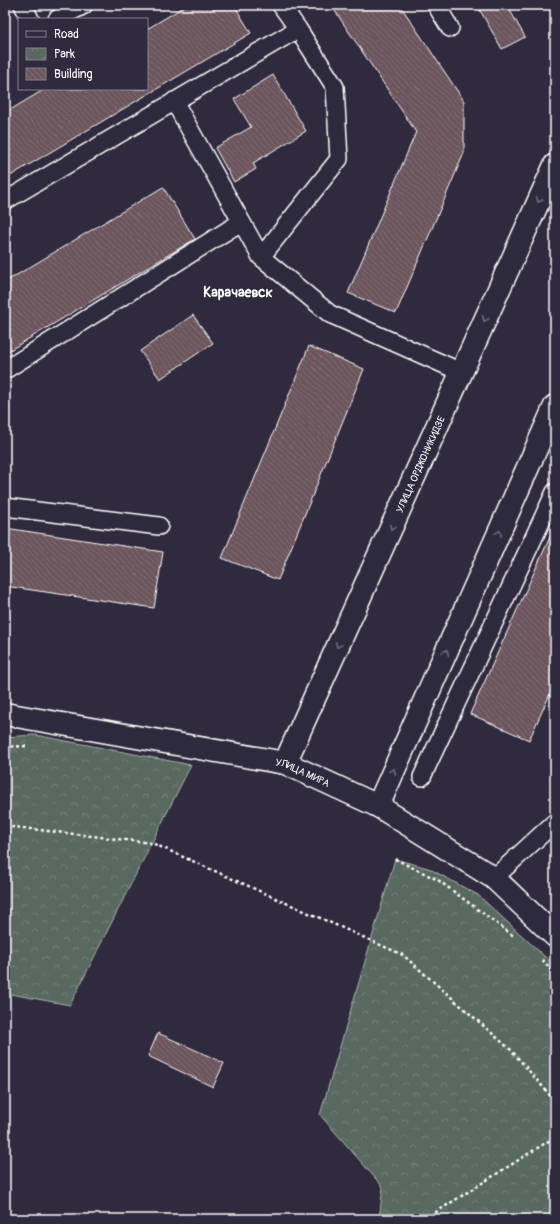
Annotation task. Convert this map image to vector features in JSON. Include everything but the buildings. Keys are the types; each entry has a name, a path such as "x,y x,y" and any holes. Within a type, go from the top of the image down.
{"street":[{"name":"УЛИЦА ОРДЖОНИКИДЗЕ","path":"285,763 555,165"},
{"path":"378,806 555,406"},
{"name":"УЛИЦА МИРА","path":"5,714 285,763 378,806 494,878 555,936"}],"lane":[{"path":"23,5 30,18"},
{"path":"59,18 84,5"},
{"path":"261,257 338,159 335,87 281,5"},
{"path":"436,5 450,28"},
{"path":"5,201 298,29"},
{"path":"174,101 261,257 330,314 461,372"},
{"path":"5,370 241,222"},
{"path":"422,777 555,492"},
{"path":"5,507 159,526"},
{"path":"494,878 555,822"}],"path":[{"path":"5,827 152,843 403,955 511,1050 555,1101"},
{"path":"395,859 438,880 516,938"},
{"path":"539,957 555,973"},
{"path":"425,1219 555,1137"}],"green space":[{"path":"35,735 191,765 70,1005 5,993 5,737"},
{"path":"395,859 428,868 478,895 555,966 555,1219 379,1219 383,1187 320,1115"}],"district":[{"name":"Карачаевск","path":"238,292"}]}
